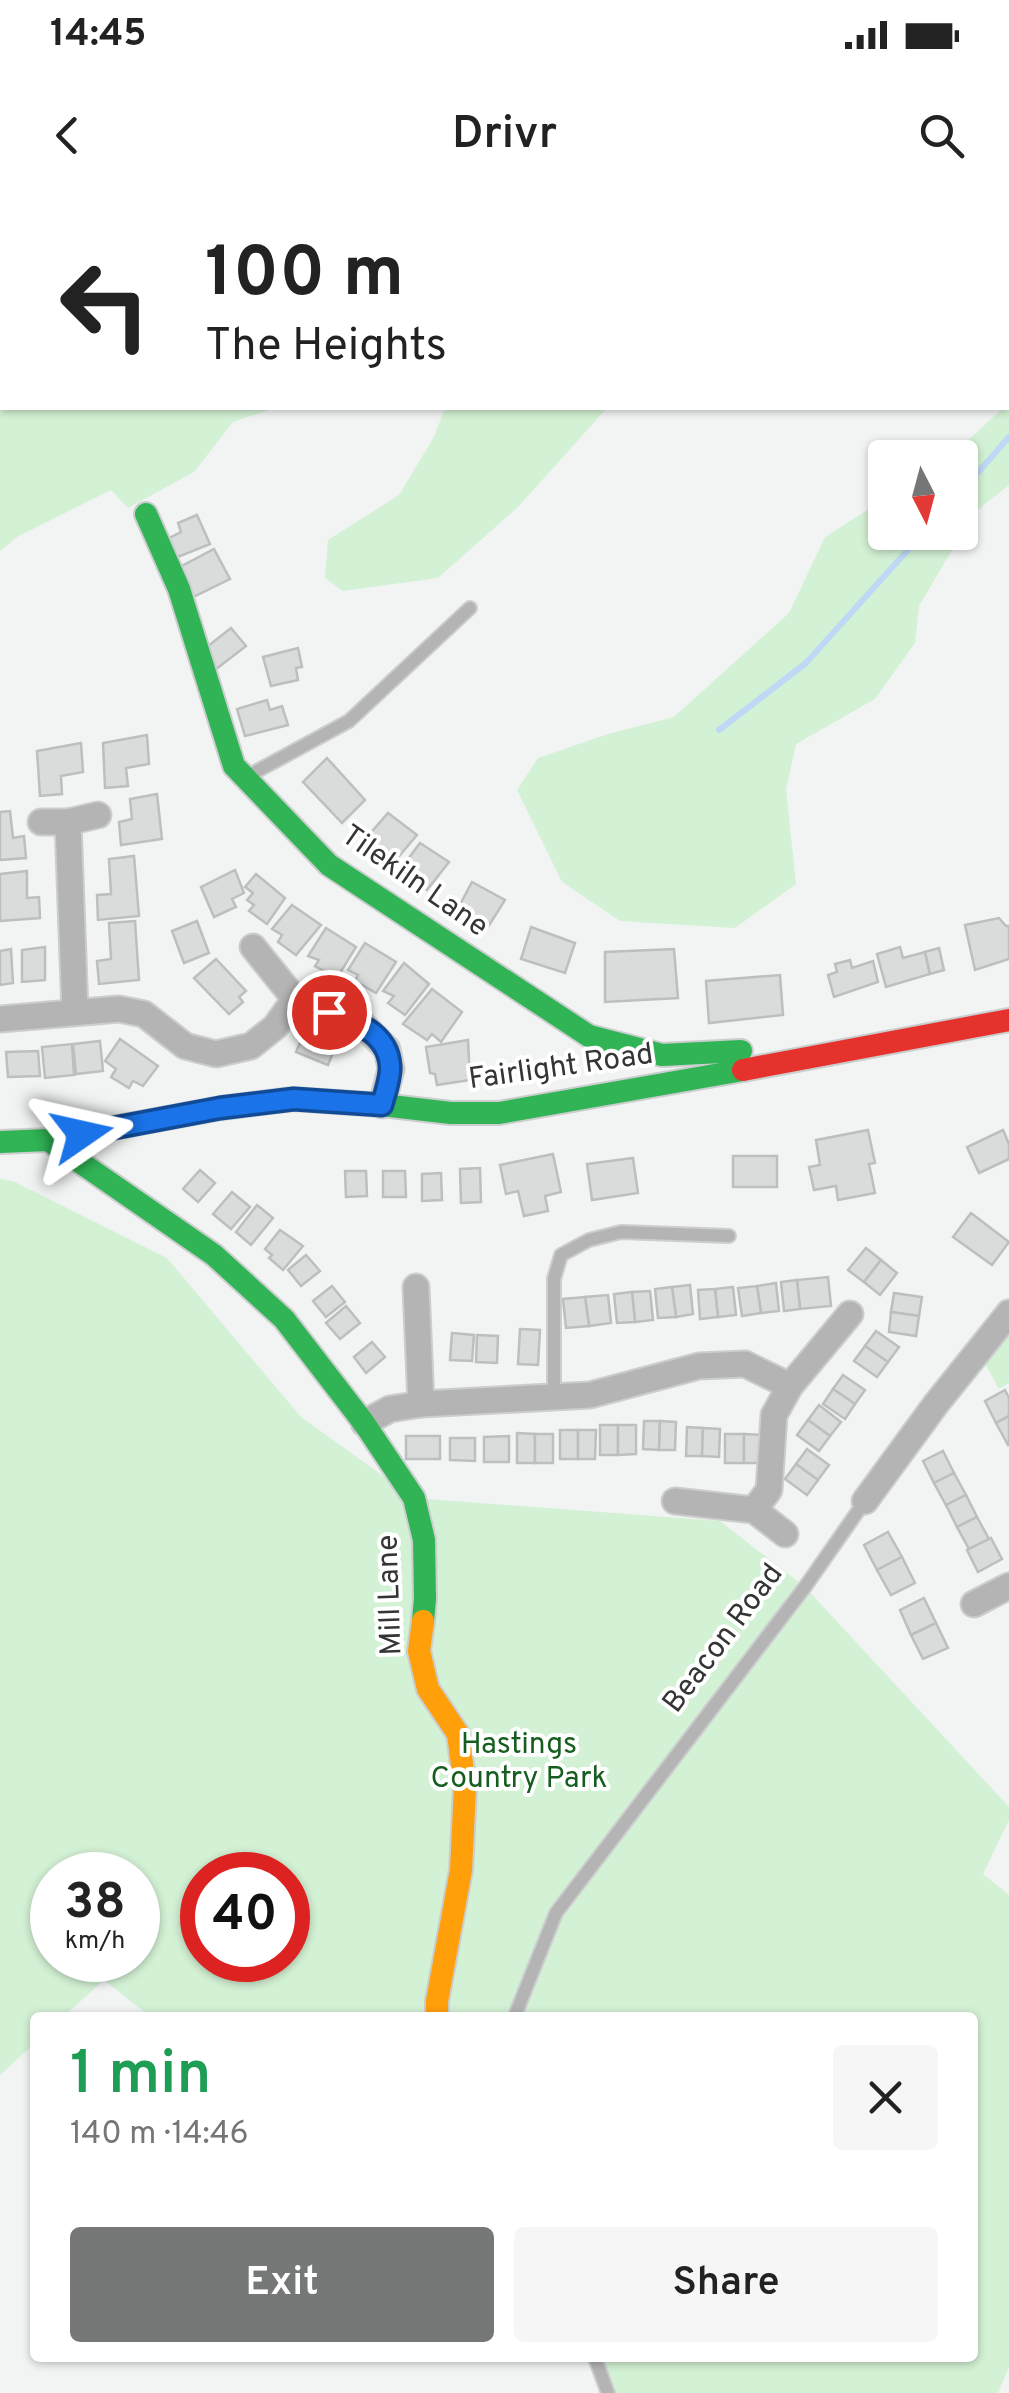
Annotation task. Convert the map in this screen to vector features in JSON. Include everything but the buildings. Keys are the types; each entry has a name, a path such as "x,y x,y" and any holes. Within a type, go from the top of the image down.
{"street":[{"name":"Tilekiln Lane","path":"146,514 179,589 234,766 329,865 589,1036 662,1056 791,1048 837,1051"},
{"path":"41,822 68,822 98,815"},
{"path":"68,822 75,1012"},
{"path":"254,947 295,999 362,1024 387,1048 390,1069 382,1105"},
{"path":"0,1019 119,1009 144,1014 186,1046 216,1054 251,1046 275,1027 295,999"},
{"name":"Fairlight Road","path":"0,1142 48,1140 220,1108 294,1099 499,1113 1009,1020"},
{"name":"Mill Lane","path":"48,1140 214,1255 284,1319 364,1423 414,1498 424,1540 419,1650 428,1689 458,1734 465,1786 461,1870 438,2012"},
{"path":"416,1287 420,1404"},
{"name":"Beacon Road","path":"865,1501 1009,1313"},
{"path":"754,1510 769,1490 774,1415 790,1386 850,1314"},
{"path":"364,1423 390,1408 590,1395 699,1366 746,1364 790,1386"},
{"path":"675,1501 754,1510 785,1534"},
{"path":"974,1604 1009,1586"}],"lane":[{"path":"246,778 348,721 470,608"},
{"path":"554,1396 554,1279 562,1255 589,1240 621,1232 728,1236"},
{"name":"Beacon Road","path":"516,2012 556,1914 865,1501"},
{"path":"596,2362 608,2393"}],"green space":[{"path":"0,410 269,410 233,422 194,472 128,508 111,490 17,537 0,551"},
{"path":"444,410 605,410 518,507 438,578 343,591 325,578 328,540 399,495 434,437"},
{"path":"1001,410 1009,410 1009,485 978,510 978,440 968,440"},
{"path":"868,510 868,550 952,550 919,606 915,643 875,699 796,744 786,789 796,884 735,928 620,921 562,882 517,790 538,758 674,717 789,613 825,537"},
{"name":"Hastings Country Park","path":"0,1179 13,1181 167,1258 301,1417 414,1498 720,1521 805,1587 1009,1807 1009,1820 983,1874 1009,1895 1009,2367 998,2393 608,2393 593,2362 978,2362 978,2012 144,2012 107,1982 160,1982 160,1852 30,1852 30,1982 102,1982 69,2012 30,2012 30,2048 0,2075"},
{"path":"1009,1331 1009,1383 999,1389 983,1360"}],"waterway":[{"path":"978,472 1009,437"},
{"path":"719,730 806,663 908,550"}],"traffic: fast":[{"path":"146,514 179,589 234,766 329,865 589,1036 662,1055 741,1051"},
{"path":"0,1142 48,1140 221,1108 293,1099 451,1113 499,1113 743,1070"},
{"path":"48,1140 214,1255 284,1319 364,1423 414,1498 424,1540 423,1621"}],"traffic: slow":[{"path":"423,1621 419,1651 428,1689 458,1734 465,1787 461,1870 437,2012"}],"traffic: jam":[{"path":"743,1070 1009,1020"}],"route":[{"path":"82,1134 220,1108 294,1099 382,1105 390,1069 387,1048 362,1024 329,1012"}]}
